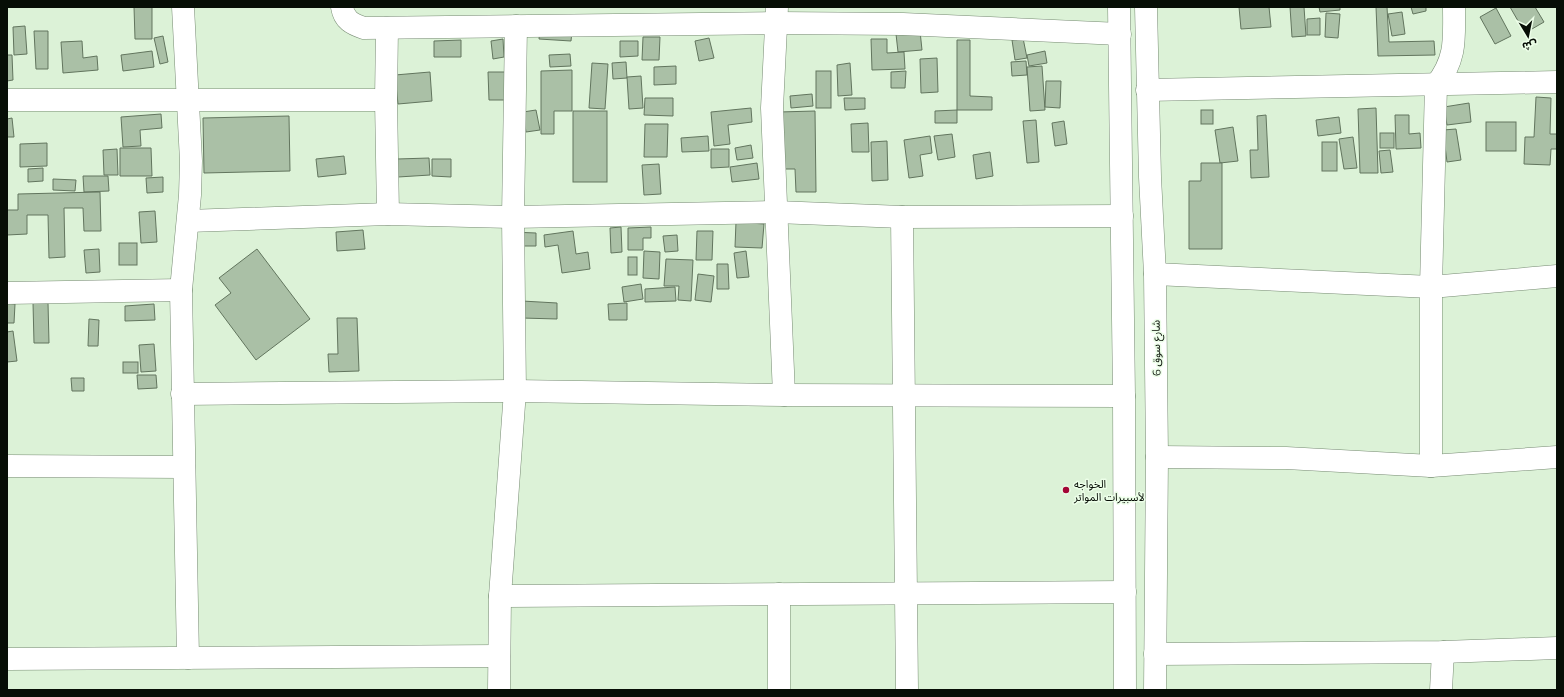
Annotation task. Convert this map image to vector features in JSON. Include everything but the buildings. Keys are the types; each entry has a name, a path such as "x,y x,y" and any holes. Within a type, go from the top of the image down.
{"street":[{"path":"183,7 191,161 188,221 181,290 188,658"},
{"path":"342,7 343,14 351,24 364,28 516,26 777,15 903,16 1120,34"},
{"path":"1119,7 1124,396 1125,690"},
{"name":"شارع سوق 6","path":"1146,7 1155,274 1157,457 1155,690"},
{"path":"1430,466 1431,286 1436,85 1445,73 1451,59 1454,42 1454,7"},
{"path":"777,15 772,108 784,395"},
{"path":"499,690 500,596 515,391 513,217 516,26"},
{"path":"387,28 386,100 388,214"},
{"path":"1148,90 1557,82"},
{"path":"7,100 386,100"},
{"path":"188,221 388,214 513,217 776,212 902,217 1122,216"},
{"path":"902,217 907,690"},
{"path":"1155,274 1431,286 1557,276"},
{"path":"7,293 181,290"},
{"path":"182,394 515,391 784,395 1124,396"},
{"path":"1157,457 1286,458 1430,466 1557,457"},
{"path":"7,466 184,467"},
{"path":"500,596 1125,592"},
{"path":"779,594 779,690"},
{"path":"1155,654 1443,652 1557,648"},
{"path":"1441,690 1443,652"},
{"path":"7,659 499,656"}],"place":[{"name":"الخواجه لأسبيرات المواتر","path":"1066,490"}]}
